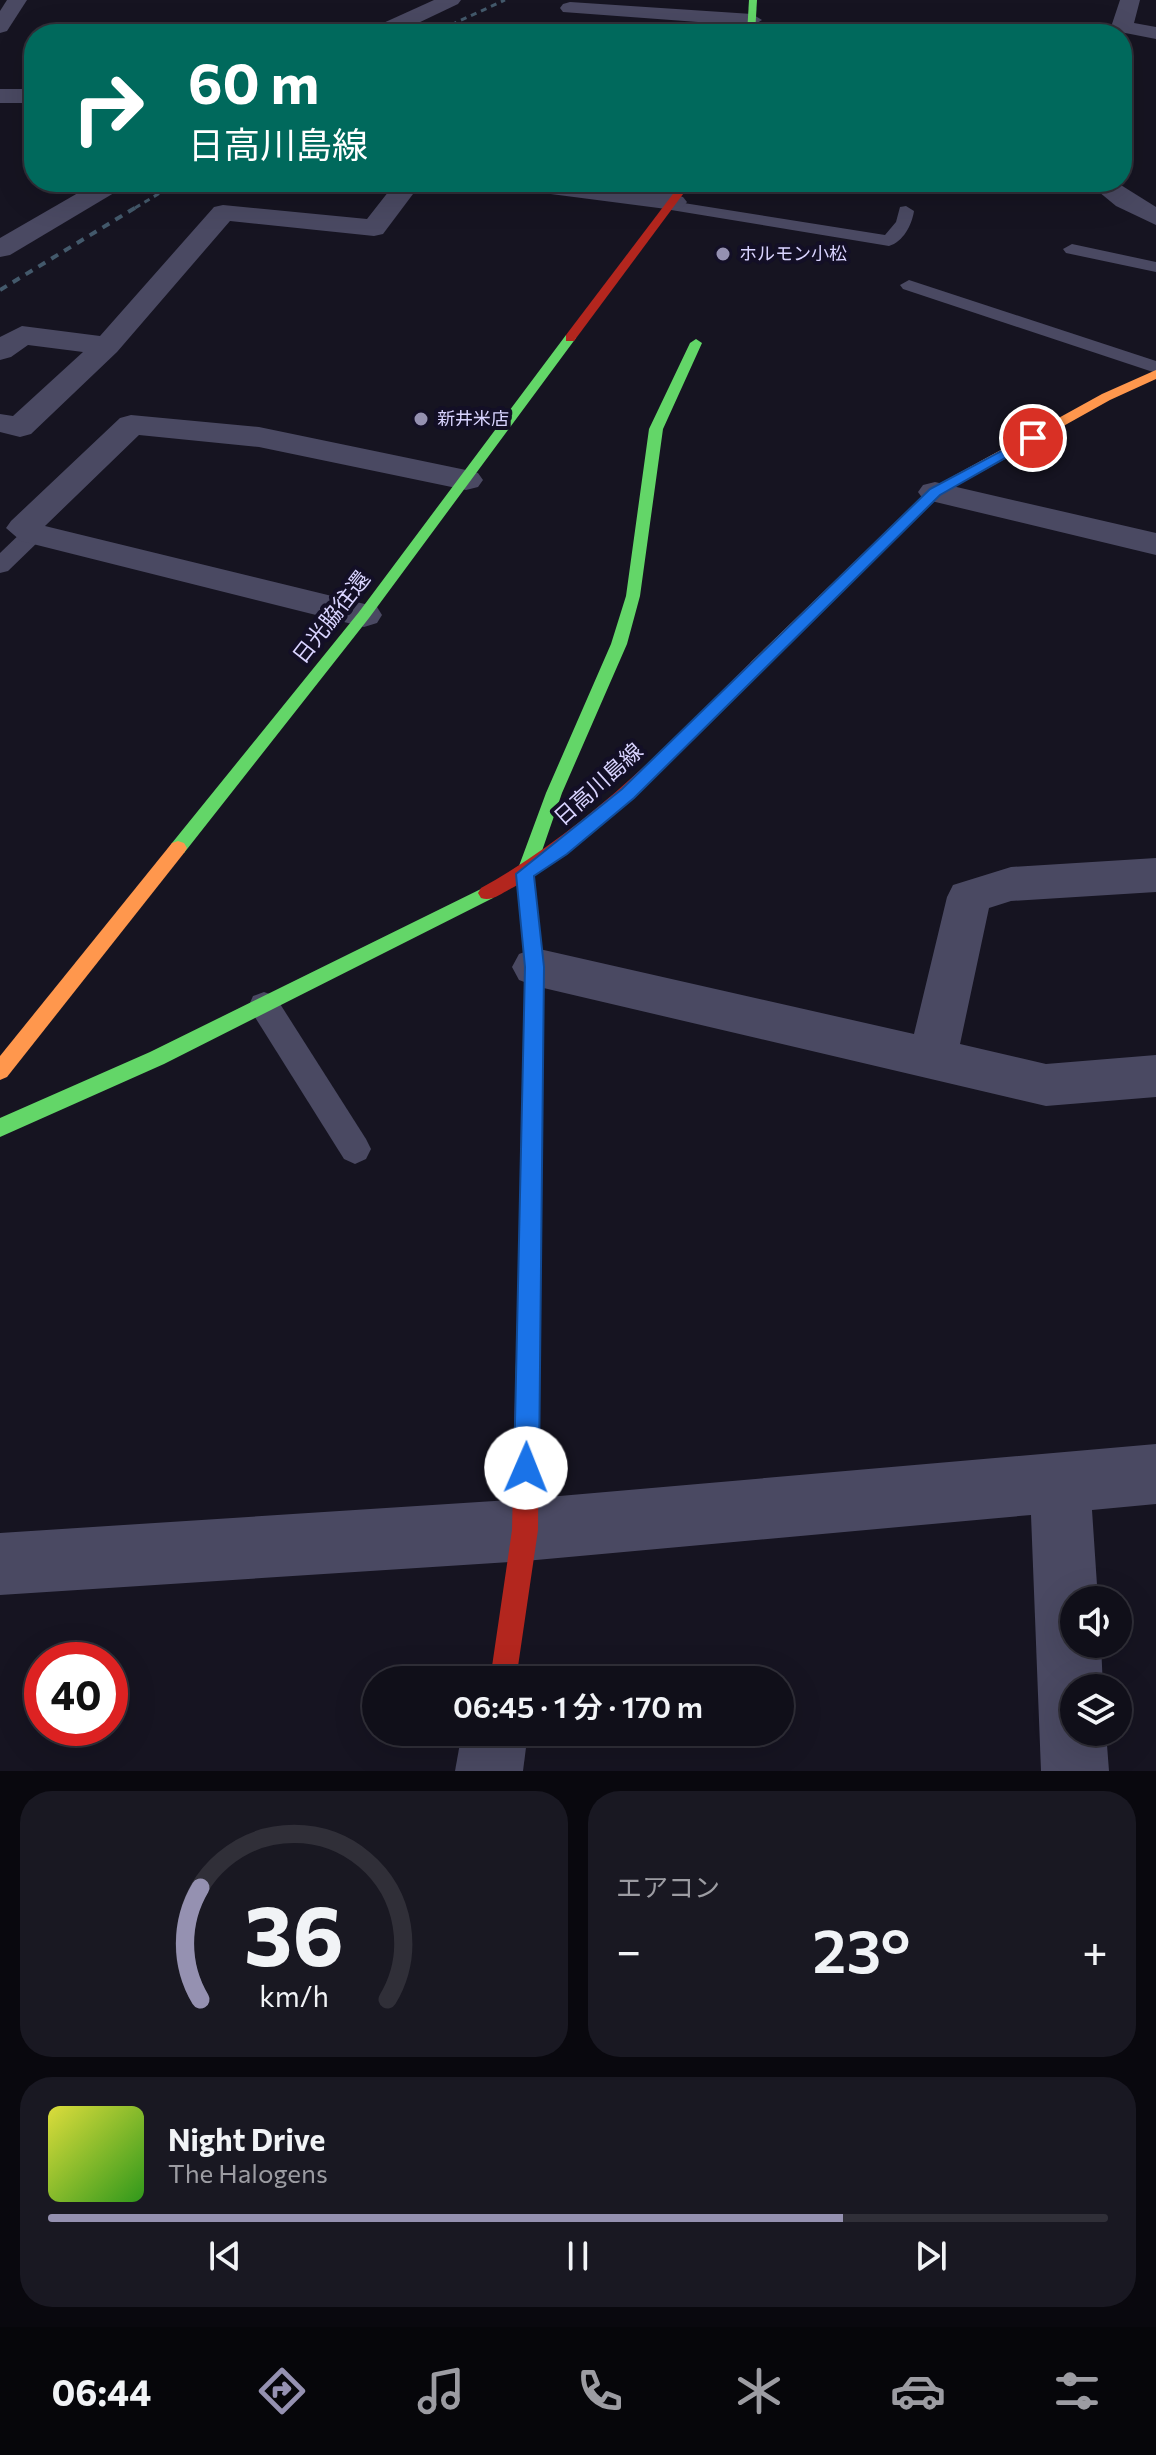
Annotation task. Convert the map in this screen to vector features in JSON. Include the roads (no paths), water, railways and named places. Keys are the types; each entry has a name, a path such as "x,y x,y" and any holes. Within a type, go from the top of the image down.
{"street":[{"path":"422,0 449,1"},
{"path":"1122,24 1130,0"},
{"path":"400,24 449,1"},
{"path":"0,27 11,2"},
{"path":"570,8 752,18"},
{"path":"1132,31 1156,33"},
{"path":"0,96 24,96"},
{"path":"0,249 98,192"},
{"path":"0,423 20,427 107,346 223,213 374,228 401,192"},
{"path":"625,192 677,197"},
{"path":"1113,192 1156,217"},
{"name":"日光脇往還","path":"0,1071 364,615 677,197"},
{"path":"0,351 22,335 107,346"},
{"path":"505,1666 525,1530 535,967 525,874 554,793 619,644 633,596 656,429 696,343"},
{"name":"日高川島線","path":"0,1128 157,1058 525,874 561,849 628,793 935,492 1106,397 1156,374"},
{"path":"364,615 33,534 23,528 131,425 259,437 466,480"},
{"path":"935,492 1156,544"},
{"path":"932,1059 969,897 1011,884 1156,875"},
{"path":"535,967 1046,1085 1156,1076"},
{"path":"0,1564 525,1530 1156,1474"},
{"path":"1060,1482 1075,1771"},
{"path":"489,1771 493,1746"}],"lane":[{"path":"677,197 889,241 904,223 906,211"},
{"path":"1072,249 1156,267"},
{"path":"909,285 1156,367"},
{"path":"0,566 33,534"},
{"path":"264,1005 355,1149"}],"railway":[{"path":"453,24 505,0"},
{"path":"135,208 161,192"},
{"path":"0,290 138,206"}],"place":[{"name":"ホルモン小松","path":"723,254"},
{"name":"新井米店","path":"421,419"}]}
